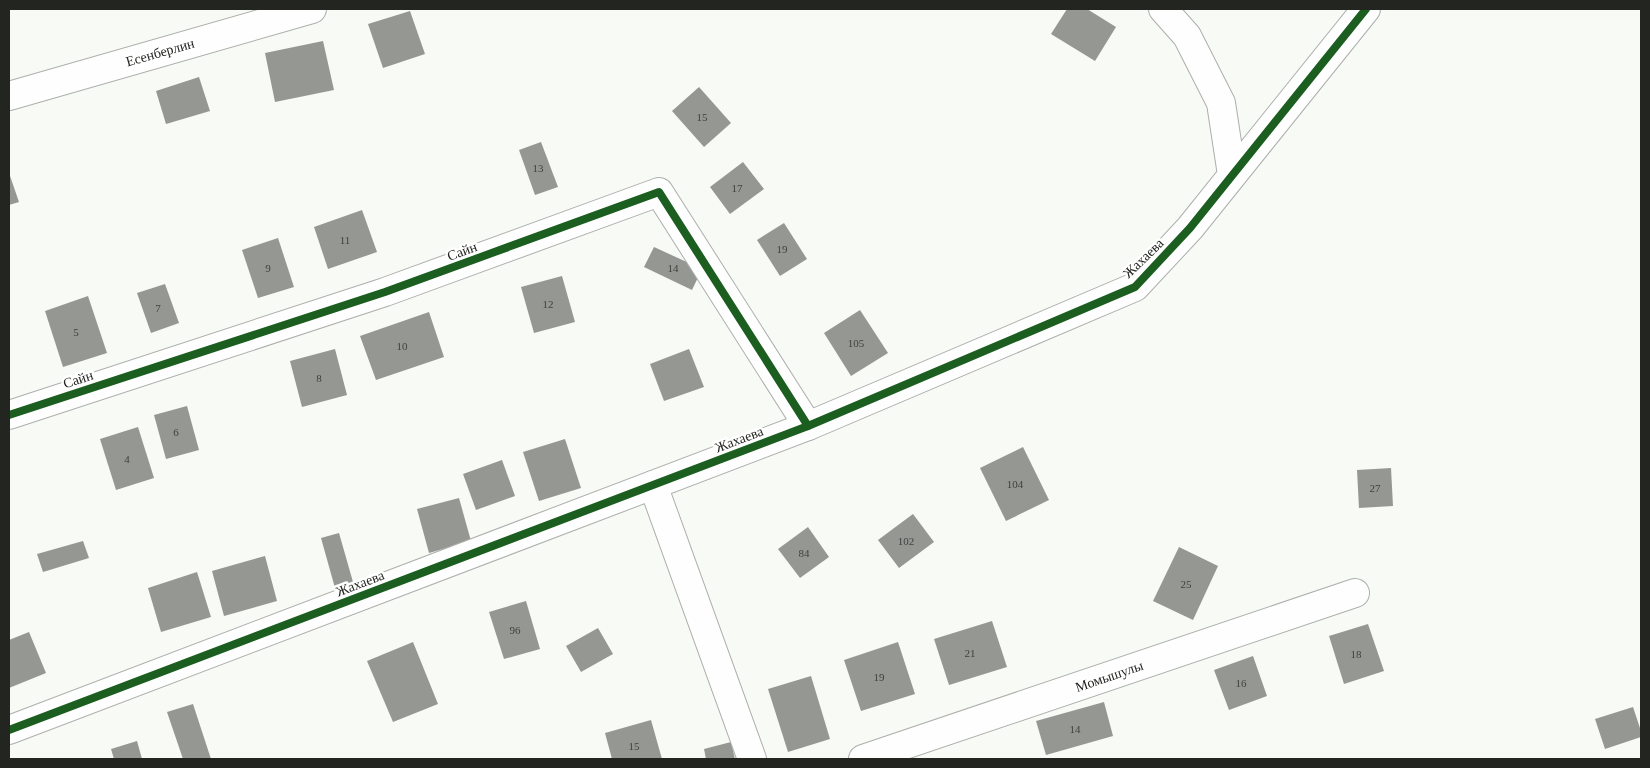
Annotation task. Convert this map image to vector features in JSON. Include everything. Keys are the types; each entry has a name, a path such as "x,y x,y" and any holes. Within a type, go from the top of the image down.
{"street":[{"name":"Есенберлин","path":"9,96 312,9"},
{"path":"1164,9 1187,36 1221,103 1232,175"},
{"name":"Жахаева","path":"9,730 808,426 1135,287 1190,228 1366,9"},
{"name":"Сайн","path":"9,415 385,292 659,192 808,426"},
{"path":"653,485 752,759"},
{"name":"Момышулы","path":"863,759 1355,593"}],"building":[{"path":"1067,9 1087,9 1116,27 1095,61 1051,34"},
{"path":"410,11 425,54 383,68 368,24"},
{"path":"323,41 334,90 275,102 265,53"},
{"path":"199,77 210,111 166,124 156,91"},
{"path":"699,87 731,123 704,147 672,111"},
{"path":"541,142 558,187 535,195 519,150"},
{"path":"743,162 764,189 730,214 710,187"},
{"path":"9,173 19,202 9,205"},
{"path":"362,210 377,252 328,269 314,227"},
{"path":"784,223 807,259 780,276 757,240"},
{"path":"278,238 294,287 258,298 242,250"},
{"path":"654,247 702,269 692,290 644,267"},
{"path":"562,276 575,322 534,333 521,287"},
{"path":"165,284 179,323 151,333 137,293"},
{"path":"88,296 107,353 63,367 45,311"},
{"path":"860,310 888,353 851,376 824,333"},
{"path":"429,312 444,357 376,380 360,336"},
{"path":"335,349 347,395 302,407 290,361"},
{"path":"689,349 704,387 664,401 650,364"},
{"path":"187,406 199,450 166,459 154,415"},
{"path":"138,427 154,478 116,490 100,439"},
{"path":"565,439 581,488 539,501 523,452"},
{"path":"1023,447 1049,500 1006,521 980,468"},
{"path":"502,460 515,496 476,510 463,474"},
{"path":"1391,468 1393,506 1359,508 1357,470"},
{"path":"459,498 471,541 429,553 417,509"},
{"path":"913,514 934,542 899,568 878,540"},
{"path":"808,527 829,557 800,578 778,549"},
{"path":"339,533 353,582 335,588 321,538"},
{"path":"83,541 89,558 43,572 37,554"},
{"path":"1179,547 1218,566 1193,620 1153,601"},
{"path":"265,556 277,601 224,616 212,571"},
{"path":"197,572 211,617 161,632 148,588"},
{"path":"526,601 540,649 504,659 489,612"},
{"path":"992,621 1007,667 949,685 934,639"},
{"path":"1368,624 1384,671 1344,684 1329,636"},
{"path":"598,628 613,654 581,672 566,646"},
{"path":"29,632 46,673 9,688 9,640"},
{"path":"413,642 438,704 393,722 367,661"},
{"path":"898,642 915,694 861,711 844,660"},
{"path":"1253,656 1267,696 1229,710 1214,670"},
{"path":"811,676 830,739 788,752 768,689"},
{"path":"1104,702 1113,736 1046,755 1036,721"},
{"path":"193,704 211,759 183,759 167,712"},
{"path":"1633,707 1641,731 1641,737 1605,749 1595,719"},
{"path":"651,720 662,759 612,759 605,733"},
{"path":"137,741 142,759 114,759 111,749"},
{"path":"731,742 735,759 706,759 704,749"}],"cycle path":[{"path":"9,730 808,426 1135,287 1190,228 1366,9"},
{"path":"9,415 385,292 659,192 808,426"}]}
